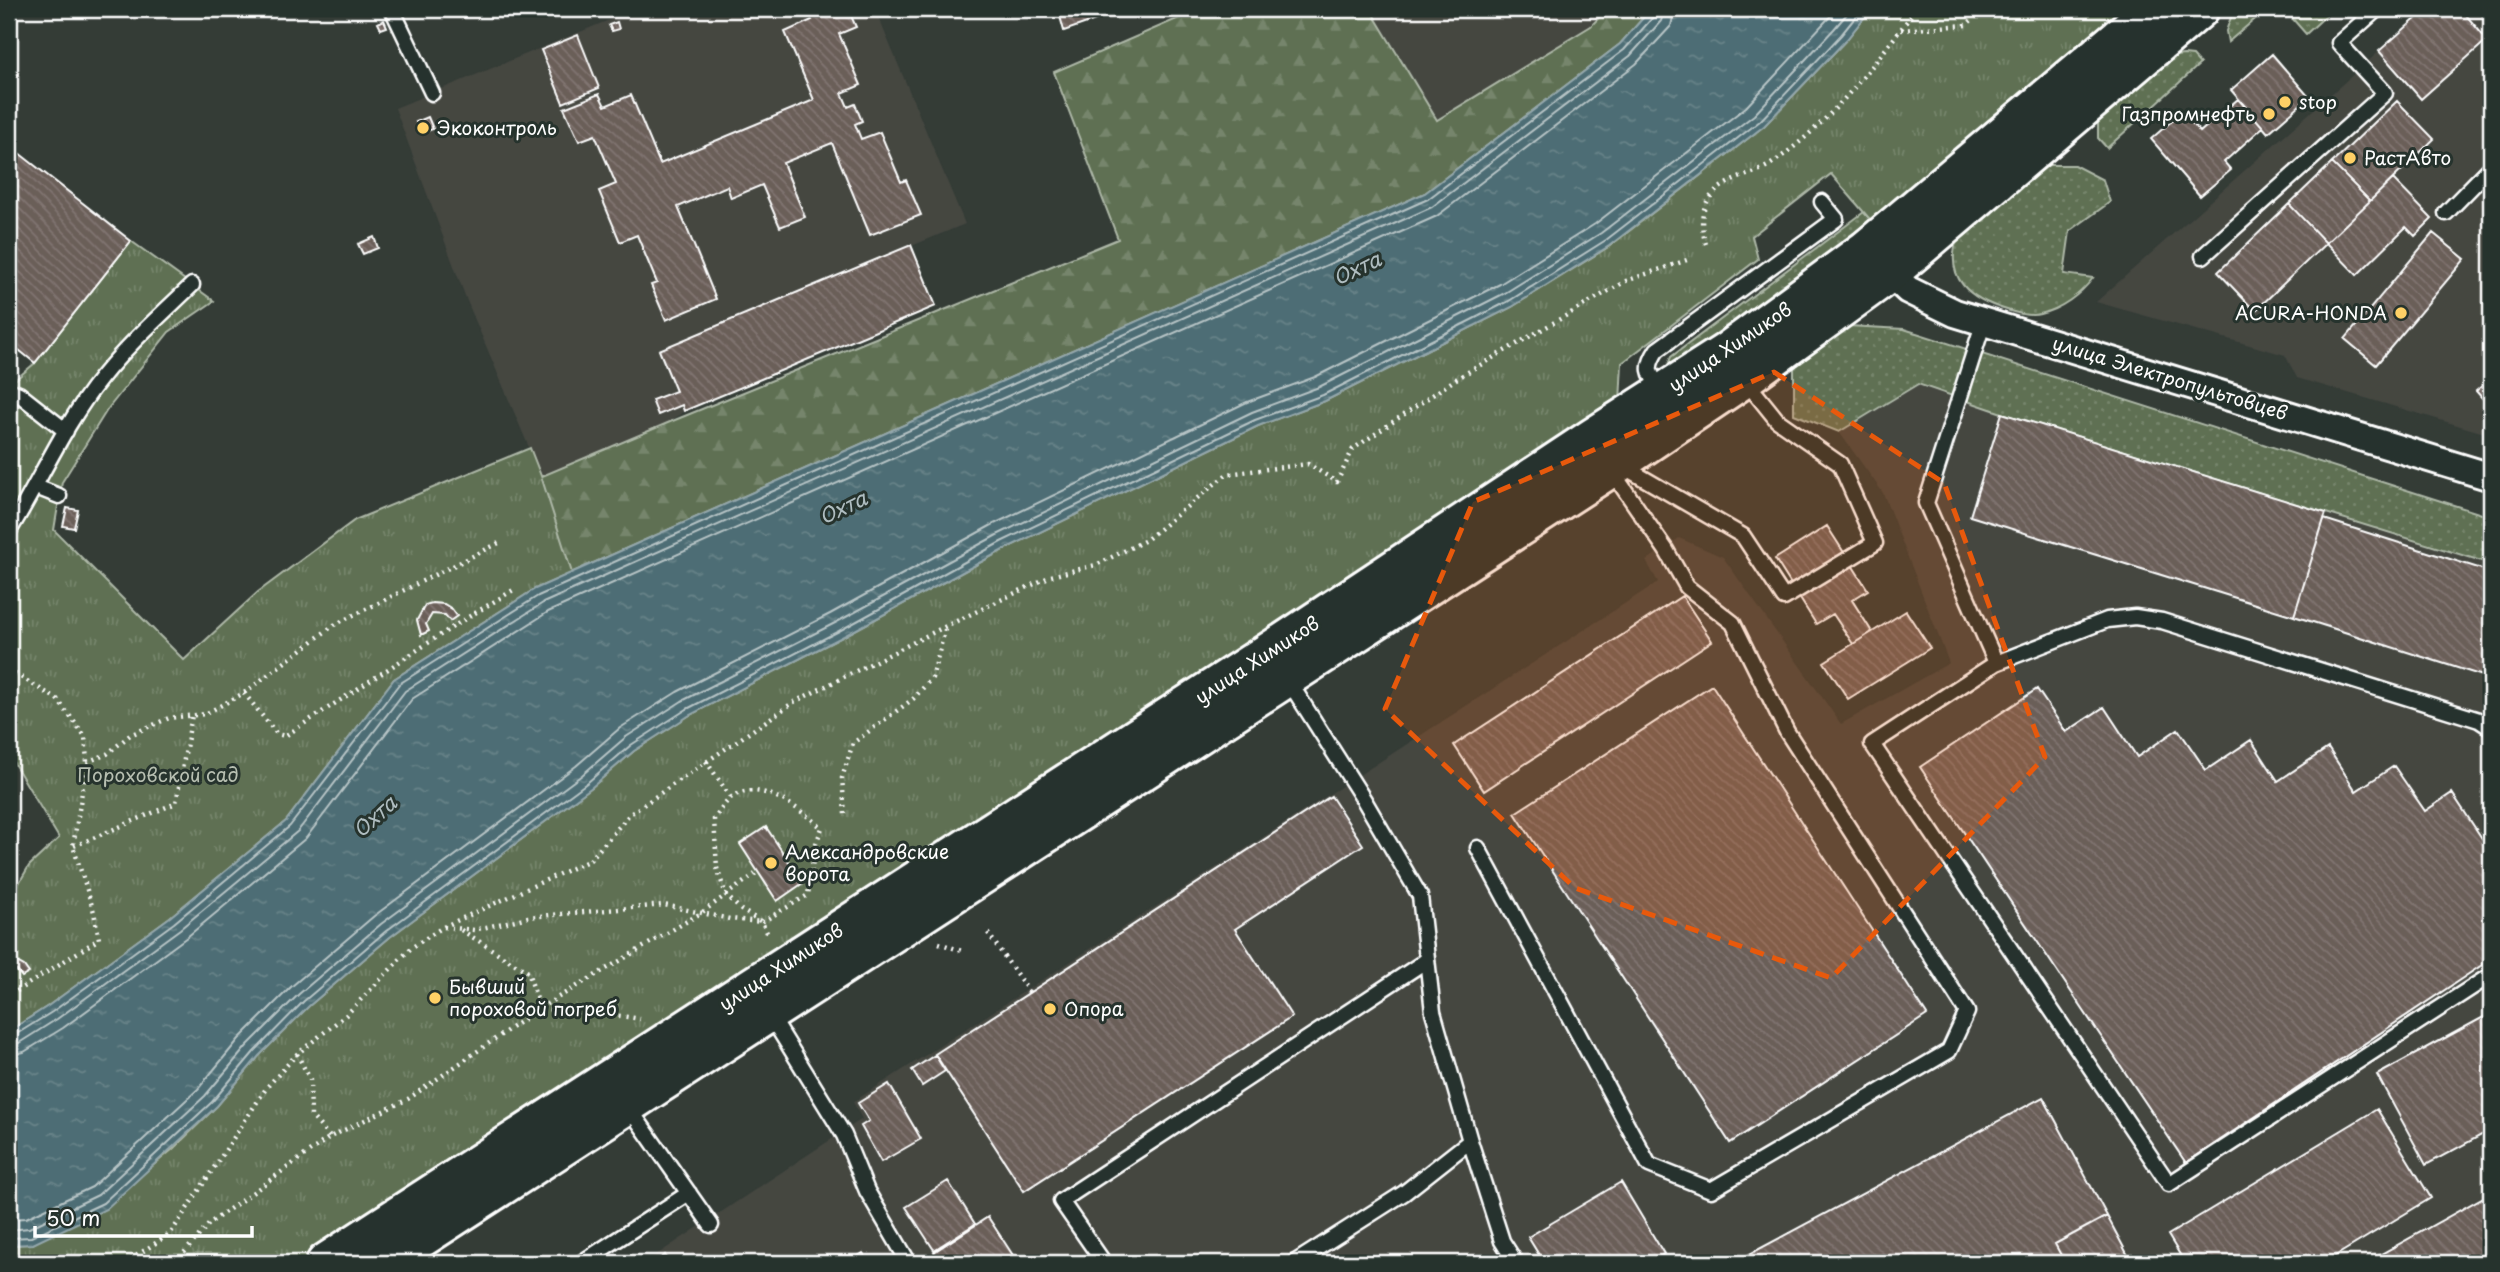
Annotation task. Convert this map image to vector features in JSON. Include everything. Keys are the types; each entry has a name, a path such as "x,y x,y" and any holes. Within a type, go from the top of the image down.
{"street":[{"name":"улица Химиков","path":"326,1263 618,1091 1605,455 1744,378 1877,261 2152,9"},
{"name":"улица Химиков","path":"1605,455 1664,392 1877,261 2199,9"},
{"name":"улица Электропультовцев","path":"1877,261 1908,290 1934,304 2491,477"},
{"name":"улица Химиков","path":"382,1263 618,1091 768,1012 1279,665"}],"lane":[{"path":"392,9 432,93"},
{"path":"2203,256 2385,93 2339,43 2377,9"},
{"path":"2446,213 2491,167"},
{"path":"1664,392 1650,374 1649,362 1657,350 1836,219 1822,202"},
{"path":"9,531 66,431 101,379 140,335 192,285"},
{"path":"1984,321 1926,503 1996,663"},
{"path":"1605,455 1743,536 1784,598 1875,542 1840,464 1777,420 1744,378"},
{"path":"9,390 19,394 66,431"},
{"path":"1478,848 1649,1165 1711,1190 1949,1051 1967,1013 1787,732 1732,623 1687,587 1667,550 1605,455"},
{"path":"36,487 59,496"},
{"path":"2491,728 2479,720 2162,621 2135,617 2107,620 1996,663 1872,744 2169,1184 2491,975"},
{"path":"1279,665 1364,800 1420,896 1433,1012 1502,1241 1516,1263"},
{"path":"1104,1263 1061,1201 1426,960"},
{"path":"768,1012 844,1135 867,1191 909,1263"},
{"path":"618,1091 711,1225"},
{"path":"1294,1263 1405,1193 1470,1141"},
{"path":"581,1263 689,1193"}],"path":[{"path":"1706,244 1702,232 1703,211 1713,194 1738,177 1760,172 1810,133 1844,100 1916,9"},
{"path":"1900,30 1966,25 1985,9"},
{"path":"125,1263 171,1233 267,1087 297,1054 346,1014 411,948 443,927 590,860 630,814 794,702 1051,576 1096,565 1146,540 1227,474 1308,464 1336,482 1353,449 1456,379 1626,281 1687,260"},
{"path":"87,762 107,754 130,735 169,718 205,714 244,693 334,625 499,543"},
{"path":"244,693 277,734 285,736 464,619 515,589"},
{"path":"845,814 842,778 853,743 913,699 932,678 946,626"},
{"path":"9,670 57,699 85,736 87,762 73,846 94,912 99,939 9,996"},
{"path":"73,846 176,803 192,715"},
{"path":"706,761 731,797"},
{"path":"443,927 474,930 528,917 664,905 762,922 808,895 816,846 822,828 796,806 751,791 731,797 714,819 717,868 726,895 741,910 762,922 766,933"},
{"path":"175,1263 210,1223 330,1137 408,1099 540,1009 701,913 758,872"},
{"path":"460,929 528,972 540,1009"},
{"path":"988,933 1029,992"},
{"path":"540,1009 618,1015 645,1020"},
{"path":"297,1054 310,1079 311,1116 330,1137"}],"highlighted area":[{"path":"1774,372 1944,483 2045,757 1831,978 1575,888 1385,709 1473,502"}],"shaded area":[{"path":"636,9 875,9 965,224 659,350 684,411 670,422 541,476 467,301 395,108"},
{"path":"1370,9 1607,9 1591,26 1437,120"},
{"path":"2427,9 2491,9 2491,435 2297,378 2285,355 2096,302"},
{"path":"1918,384 2002,413 2491,564 2491,1263 644,1263 862,1119 853,1102 1658,582 1646,561 1679,538 1723,557 1841,724 1949,663 1883,493 1839,432"}],"green space":[{"path":"1200,9 1370,9 1437,120 1591,26 1607,9 1651,9 1620,44 1425,193 535,589 394,679 379,545 670,422 1118,239 1054,72"},
{"path":"1871,9 2126,9 1874,224 1831,174 1752,236 1758,259 1622,363 1620,402 301,1263 9,1263 9,1245 33,1244 144,1173 217,1106 259,1056 309,1006 390,937 592,787 634,751 690,715 1005,549 1258,426 1325,401 1512,307 1610,246 1764,126 1847,39"},
{"path":"2234,9 2267,9 2228,42 2226,31"},
{"path":"2284,9 2333,9 2306,34"},
{"path":"2175,56 2193,56 2200,64 2107,148 2098,138 2098,122"},
{"path":"2049,165 2074,165 2103,180 2110,202 2070,231 2064,274 2093,278 2063,305 2040,314 2023,314 1994,305 1971,293 1957,275 1954,251 1958,236 2032,172"},
{"path":"1864,212 1874,224 1668,377 1666,370 1671,357"},
{"name":"Пороховской сад","path":"131,241 214,301 169,332 107,410 62,482 54,530 184,660 258,592 355,520 530,448 572,573 535,589 394,679 286,821 170,917 48,1006 9,1031 9,900 29,866 59,838 9,755 9,385 35,363"},
{"path":"1848,326 1904,329 2491,517 2491,564 2002,413 1918,384 1839,432 1794,414 1794,367"}],"water":[{"name":"Охта","path":"1651,9 1871,9 1847,39 1764,126 1609,246 1512,307 1325,401 1258,426 1005,549 690,715 634,751 592,787 390,937 309,1006 259,1056 217,1106 106,1209 33,1244 9,1245 9,1031 48,1006 170,917 286,821 394,679 535,589 1425,193 1620,44"}],"building":[{"path":"807,9 848,9 856,27 839,34 861,85 842,93 848,107 855,104 862,121 855,124 861,139 880,132 901,182 906,180 921,215 870,235 832,143 783,163 805,217 780,227 762,185 731,198 727,186 678,207 716,299 666,320 651,285 657,283 637,235 620,242 599,191 616,184 595,135 579,141 564,108 599,94 605,106 631,95 660,164 814,100 785,32 812,20"},
{"path":"1058,9 1127,9 1064,31"},
{"path":"2427,9 2461,9 2487,40 2421,99 2379,51"},
{"path":"384,20 387,27 381,29 378,23"},
{"path":"617,22 619,29 612,31 609,25"},
{"path":"578,35 599,88 563,103 541,50"},
{"path":"2272,54 2309,97 2268,133 2231,90"},
{"path":"2238,99 2263,127 2224,162 2231,170 2200,196 2151,139 2182,112 2200,132"},
{"path":"2397,101 2434,139 2370,201 2332,163"},
{"path":"428,117 433,129 421,133 416,122"},
{"path":"10,146 131,241 35,363 9,342"},
{"path":"2332,163 2370,201 2326,243 2289,204"},
{"path":"2393,179 2432,219 2415,236 2406,227 2357,275 2326,243"},
{"path":"2289,204 2326,243 2255,311 2218,272"},
{"path":"2433,233 2465,259 2376,365 2345,339"},
{"path":"374,237 378,248 363,254 358,244"},
{"path":"911,245 936,306 684,411 682,405 658,415 652,400 676,391 659,350"},
{"path":"2491,378 2491,408 2476,391"},
{"path":"2002,413 2326,513 2294,616 1970,516"},
{"path":"67,508 78,510 74,528 63,526"},
{"path":"2324,519 2491,572 2489,678 2294,616"},
{"path":"1827,526 1868,590 1852,600 1872,632 1853,644 1833,614 1816,624 1775,559"},
{"path":"1682,596 1712,641 1484,791 1454,745"},
{"path":"444,604 457,616 450,621 445,615 432,614 426,624 429,631 421,635 417,620 425,605"},
{"path":"1906,611 1930,648 1848,699 1824,662"},
{"path":"1712,685 1927,1015 1730,1143 1515,813"},
{"path":"2037,689 2066,732 2104,707 2137,757 2178,729 2206,770 2251,740 2278,781 2328,748 2356,791 2394,766 2425,811 2452,793 2491,852 2491,959 2186,1163 1920,767"},
{"path":"1331,796 1363,845 1235,929 1292,1017 1024,1191 935,1054"},
{"name":"Александровские ворота","path":"766,827 803,883 777,901 740,844"},
{"path":"9,960 24,966 29,973 22,977 17,971 9,969"},
{"path":"2491,1013 2491,1130 2426,1165 2377,1075"},
{"path":"935,1055 945,1071 922,1086 912,1070"},
{"path":"889,1084 921,1139 881,1162 861,1126 869,1121 858,1103"},
{"path":"2043,1097 2107,1216 2055,1244 2065,1263 1733,1263"},
{"path":"2377,1109 2431,1198 2332,1258 2335,1263 2185,1263 2168,1235"},
{"path":"948,1181 975,1224 934,1250 906,1207"},
{"path":"1621,1182 1664,1254 1648,1263 1544,1263 1528,1237"},
{"path":"2491,1193 2491,1263 2379,1263 2376,1257"},
{"path":"2107,1216 2132,1263 2065,1263 2055,1244"},
{"path":"988,1217 1018,1263 942,1263 934,1252"},
{"path":"863,1253 870,1263 847,1263"},
{"path":"665,1255 671,1263 653,1263"}],"place":[{"name":"stop","path":"2285,102"},
{"name":"Газпромнефть","path":"2269,114"},
{"name":"Экоконтроль","path":"423,128"},
{"name":"РастАвто","path":"2350,158"},
{"name":"ACURA-HONDA","path":"2401,313"},
{"name":"Александровские ворота","path":"771,863"},
{"name":"Бывший пороховой погреб","path":"435,998"},
{"name":"Опора","path":"1050,1009"}]}
